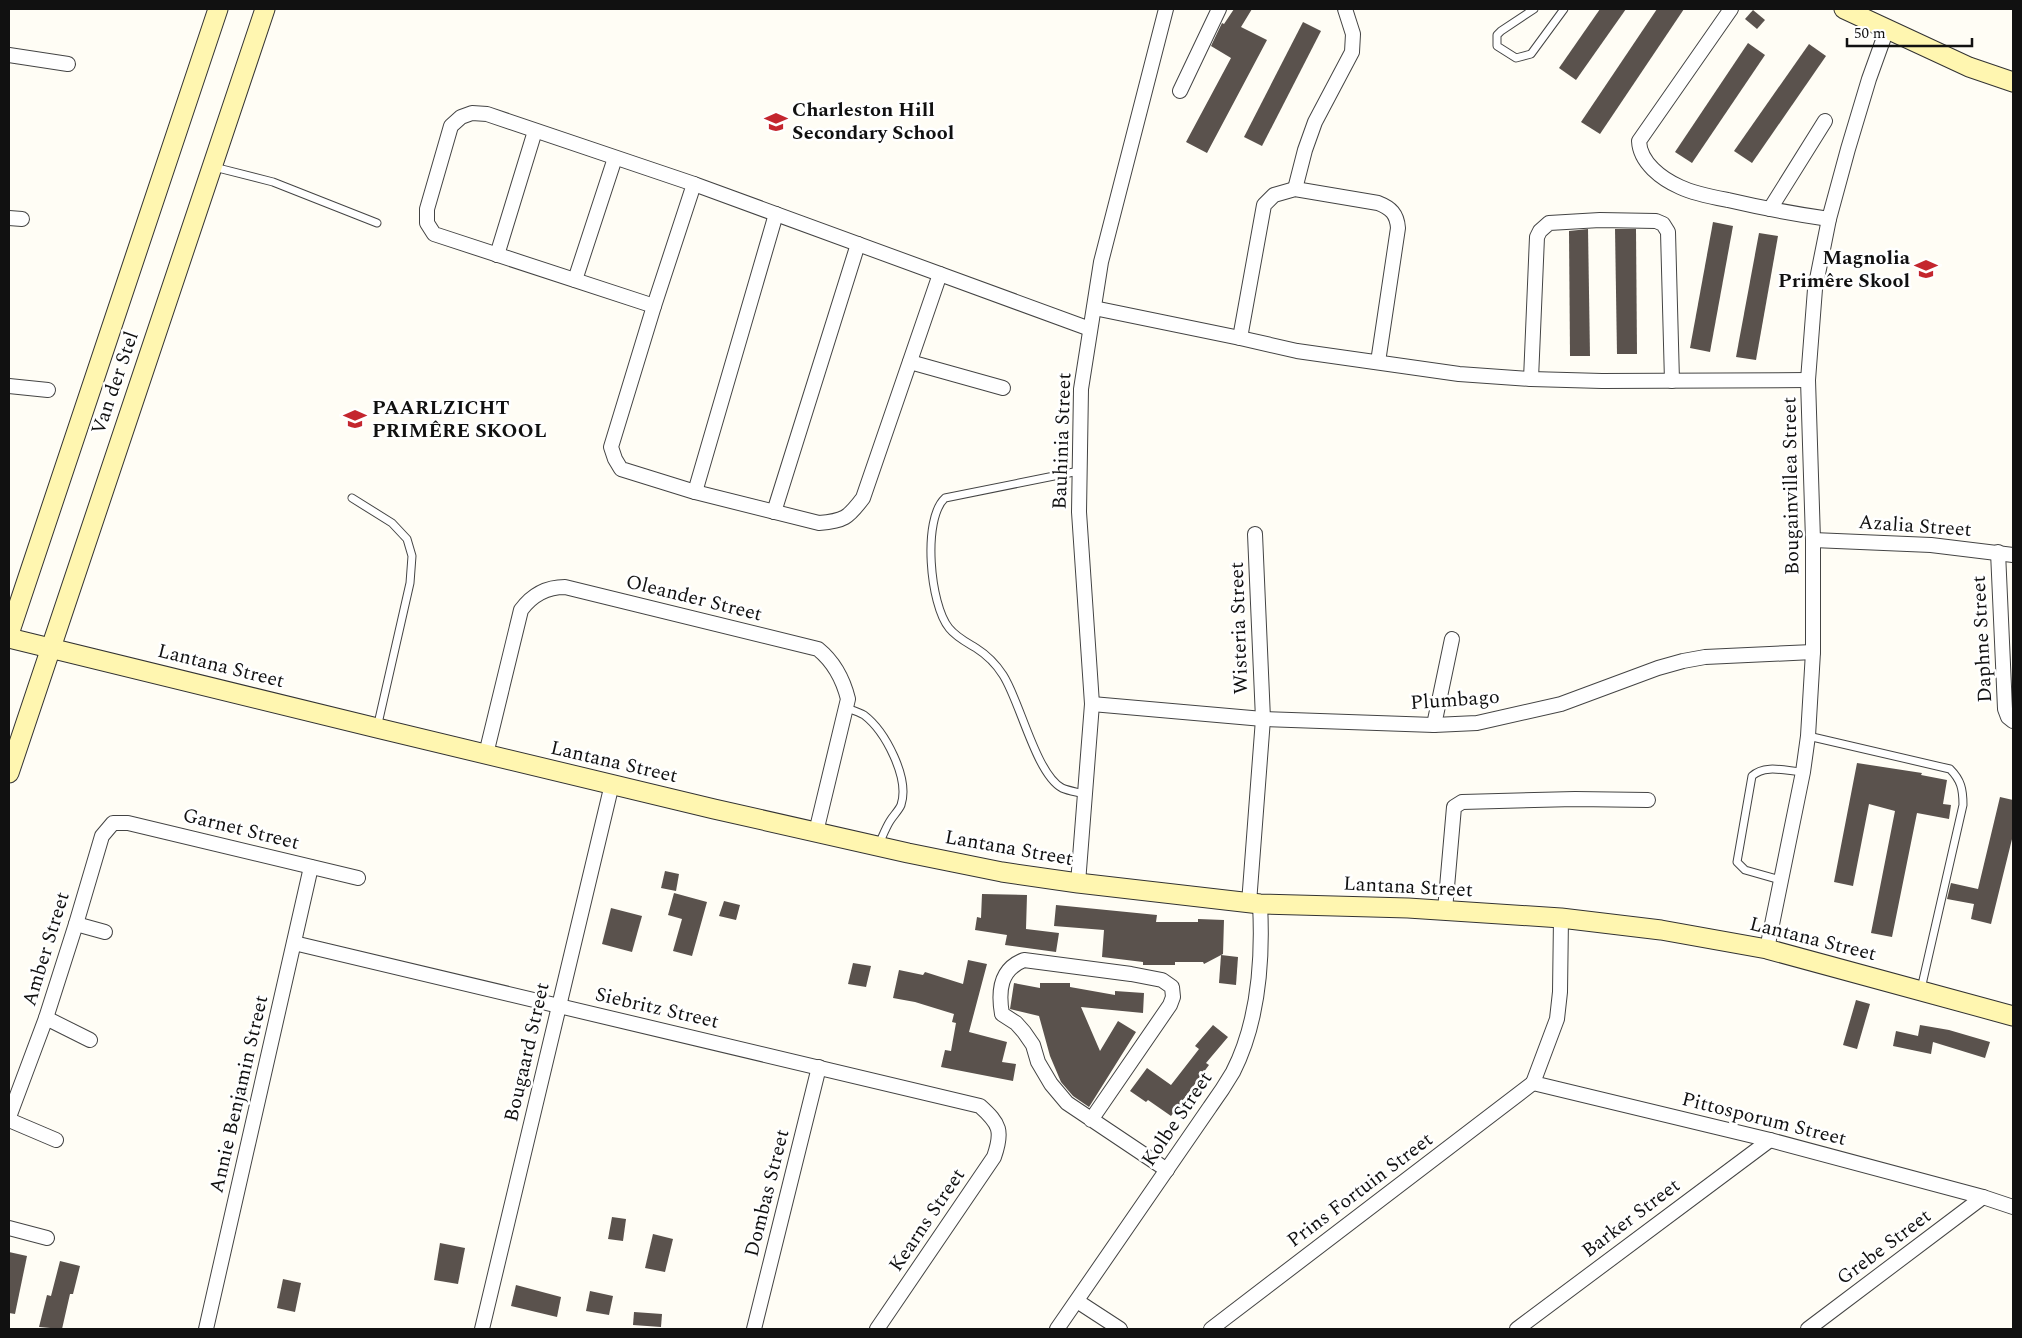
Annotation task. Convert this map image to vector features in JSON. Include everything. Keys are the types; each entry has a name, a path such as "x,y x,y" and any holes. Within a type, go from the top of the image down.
{"street":[{"name":"Van der Stel","path":"9,634 218,9"},
{"name":"Van der Stel","path":"9,772 265,9"},
{"name":"Bauhinia Street","path":"1078,883 1092,704 1079,512 1081,389 1101,262 1166,9"},
{"path":"1180,91 1219,9"},
{"path":"1295,189 1305,150 1315,122 1352,52 1353,34 1345,9"},
{"path":"1730,9 1639,141 1640,154 1659,173 1681,187 1705,195 1770,210 1829,219"},
{"path":"1844,9 1969,67 2013,82"},
{"name":"Bougainvillea Street","path":"1767,949 1803,772 1808,736 1813,652 1813,540 1808,380 1815,289 1829,219 1869,79 1886,29"},
{"path":"9,55 68,64"},
{"path":"654,306 434,234 427,223 427,209 451,126 461,116 487,114 535,132 694,184 1090,329"},
{"path":"1770,210 1825,122"},
{"path":"497,255 535,132"},
{"path":"575,280 615,158"},
{"path":"694,184 611,447 614,459 622,469 695,492 819,523 839,521 851,514 863,498 940,274"},
{"path":"1240,338 1264,205 1274,194 1295,189 1378,203 1387,206 1398,220 1378,362"},
{"path":"695,492 776,214"},
{"path":"1531,379 1538,237 1540,231 1549,223 1600,220 1656,220 1663,224 1668,232 1672,381"},
{"path":"774,512 858,244"},
{"path":"1094,308 1297,351 1459,374 1531,379 1808,380"},
{"path":"910,362 1003,388"},
{"path":"9,386 48,390"},
{"name":"Wisteria Street","path":"1255,534 1263,719 1255,904"},
{"name":"Azalia Street","path":"1813,540 1931,545 2013,555"},
{"name":"Daphne Street","path":"1998,552 2005,709 2013,721"},
{"name":"Oleander Street","path":"486,754 521,610 527,601 552,587 565,587 818,649 830,659 844,685 848,699 816,832"},
{"name":"Lantana Street","path":"9,638 612,784 878,846 1002,872 1255,904 1445,910 1561,918 1661,930 1767,949 2013,1016"},
{"path":"1434,725 1452,639"},
{"name":"Plumbago","path":"1092,704 1263,719 1434,725 1477,723 1561,704 1658,668 1683,661 1705,657 1813,652"},
{"name":"Bougaard Street","path":"482,1329 612,784"},
{"path":"1445,910 1454,807 1456,805 1462,802 1575,799 1648,800"},
{"name":"Garnet Street","path":"113,823 128,823 358,878"},
{"name":"Amber Street","path":"9,1118 46,1018 102,836 113,823"},
{"name":"Annie Benjamin Street","path":"206,1329 311,867"},
{"name":"Kolbe Street","path":"1058,1329 1233,1071 1246,1036 1257,993 1260,960 1255,904"},
{"path":"1533,1083 1557,1019 1560,992 1561,918"},
{"path":"76,924 105,932"},
{"name":"Siebritz Street","path":"294,943 980,1106 993,1118 1000,1130"},
{"path":"1091,1120 1170,1005 1173,997 1172,987 1162,980 1131,974 1024,960 1014,964 1007,970 1000,992 1002,1014 1016,1023 1024,1032 1033,1045 1038,1062 1051,1084 1067,1103 1091,1120 1167,1170"},
{"path":"46,1018 90,1040"},
{"name":"Dombas Street","path":"754,1329 819,1067"},
{"name":"Pittosporum Street","path":"1533,1083 1770,1140 1983,1197 2013,1207"},
{"name":"Prins Fortuin Street","path":"1211,1329 1533,1083"},
{"path":"9,1118 56,1140"},
{"name":"Kearns Street","path":"877,1329 994,1157 999,1143 1000,1130"},
{"name":"Barker Street","path":"1517,1329 1770,1140"},
{"name":"Grebe Street","path":"1808,1329 1983,1197"},
{"path":"9,1228 47,1238"},
{"path":"1077,1301 1120,1329"}],"lane":[{"path":"1534,9 1500,31 1497,46 1516,58 1530,54 1564,9"},
{"path":"212,166 273,182 377,223"},
{"path":"1079,471 945,498 935,511 931,539 936,602 941,616 950,629 993,661 1004,676 1033,747 1051,778 1064,789 1084,794"},
{"path":"352,498 392,523 407,539 412,556 410,583 377,728"},
{"path":"846,708 862,714 875,725 889,745 902,782 901,805 888,823 878,846"},
{"path":"1808,736 1950,768 1959,778 1964,790 1964,805 1921,990"},
{"path":"1780,880 1745,870 1737,862 1752,776 1756,772 1768,768 1803,772"}],"building":[{"path":"1234,9 1252,9 1241,27 1267,40 1207,153 1186,142 1231,58 1211,46 1222,23 1224,24"},
{"path":"1600,9 1626,9 1576,80 1559,68"},
{"path":"1657,9 1684,9 1600,134 1581,122"},
{"path":"1753,10 1765,20 1757,29 1745,19"},
{"path":"1303,22 1321,31 1262,146 1244,137"},
{"path":"1748,43 1765,55 1692,163 1675,152"},
{"path":"1809,44 1826,56 1752,163 1734,151"},
{"path":"1713,222 1733,226 1710,352 1690,348"},
{"path":"1588,229 1590,356 1570,356 1569,231"},
{"path":"1615,229 1636,229 1637,354 1617,354"},
{"path":"1759,233 1778,236 1756,360 1736,357"},
{"path":"1857,763 1922,773 1921,775 1947,780 1943,804 1951,805 1949,819 1917,813 1892,937 1871,933 1895,811 1869,804 1853,886 1834,882"},
{"path":"2000,797 2013,800 2013,835 1991,924 1971,919 1974,904 1947,899 1951,883 1978,889"},
{"path":"665,871 679,874 676,891 661,888"},
{"path":"674,893 707,902 692,956 673,951 682,919 668,915"},
{"path":"982,894 1027,895 1026,929 1059,933 1056,952 1005,945 1007,935 975,930 977,917 981,918"},
{"path":"724,901 740,905 736,920 719,916"},
{"path":"1056,905 1157,915 1156,922 1198,922 1198,919 1224,920 1223,954 1204,964 1203,962 1175,962 1175,965 1143,965 1143,962 1102,957 1104,930 1054,926"},
{"path":"611,908 642,916 632,952 602,944"},
{"path":"1221,955 1238,957 1236,985 1219,983"},
{"path":"968,960 987,964 969,1032 1007,1042 1002,1062 1016,1064 1013,1081 941,1067 945,1050 951,1051 956,1023 952,1022 954,1014 915,1002 893,998 899,970 923,975 925,972 963,984"},
{"path":"853,963 871,966 866,987 848,984"},
{"path":"1014,983 1040,988 1040,983 1070,983 1070,987 1115,995 1115,991 1144,993 1143,1013 1081,1007 1100,1051 1118,1021 1136,1032 1089,1107 1073,1096 1061,1082 1050,1056 1039,1016 1010,1009"},
{"path":"1856,1000 1870,1004 1857,1049 1843,1045"},
{"path":"1213,1025 1228,1037 1206,1063 1209,1065 1171,1116 1148,1100 1146,1102 1130,1091 1147,1068 1171,1085 1199,1049 1195,1046"},
{"path":"1920,1025 1949,1030 1990,1042 1985,1058 1933,1042 1931,1054 1893,1046 1896,1031 1918,1036"},
{"path":"612,1217 626,1219 623,1241 608,1239"},
{"path":"653,1234 673,1239 665,1272 645,1268"},
{"path":"440,1243 465,1248 458,1284 434,1280"},
{"path":"9,1252 27,1256 15,1314 9,1313"},
{"path":"60,1261 80,1266 73,1294 70,1294 62,1329 39,1327 47,1295 51,1296"},
{"path":"283,1279 301,1283 295,1312 277,1308"},
{"path":"516,1285 561,1297 557,1317 511,1306"},
{"path":"590,1291 613,1296 609,1315 586,1311"},
{"path":"634,1312 662,1314 661,1327 633,1325"}],"place":[{"name":"Charleston Hill Secondary School","path":"776,122"},
{"name":"Magnolia Primêre Skool","path":"1926,269"},
{"name":"PAARLZICHT PRIMÊRE SKOOL","path":"355,419"}]}
